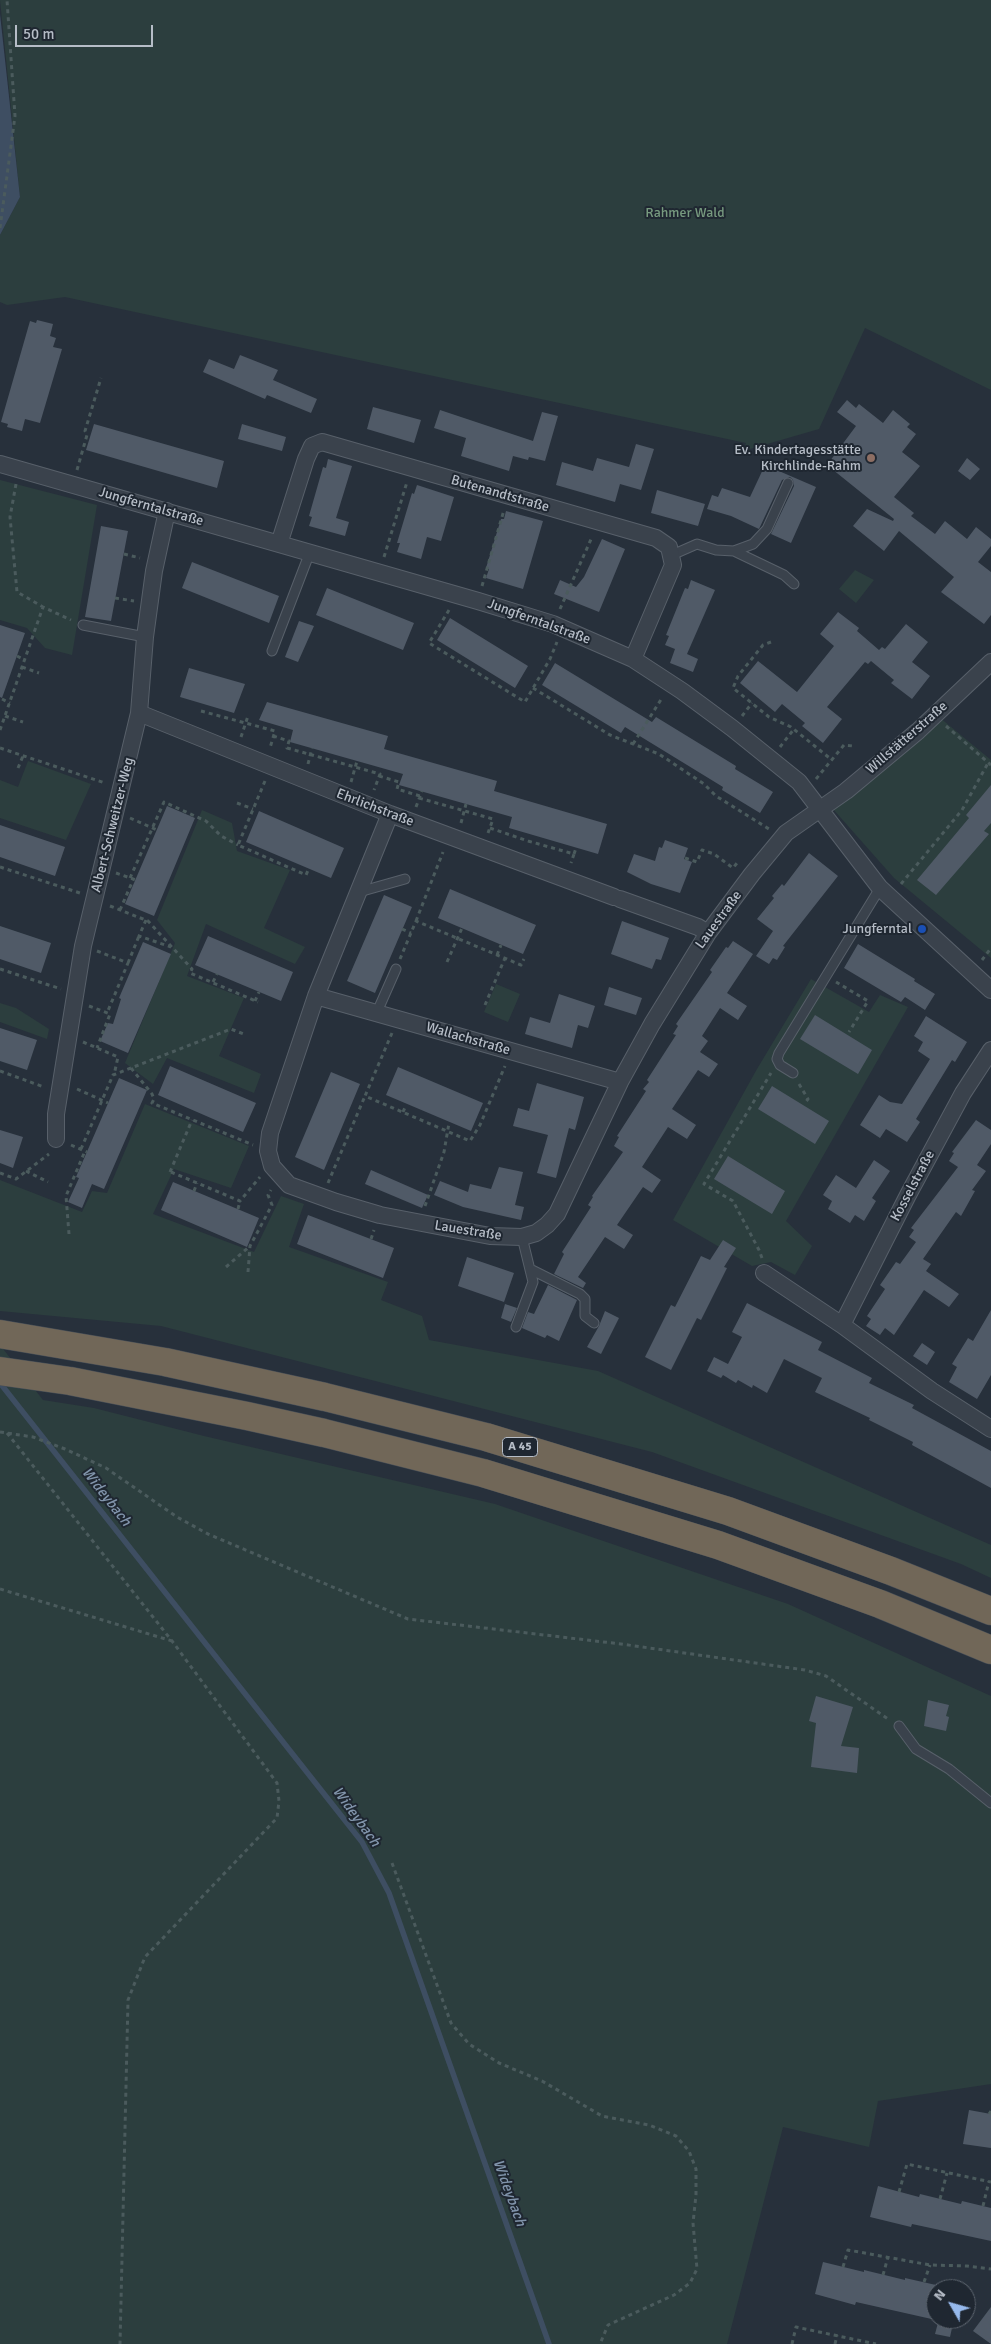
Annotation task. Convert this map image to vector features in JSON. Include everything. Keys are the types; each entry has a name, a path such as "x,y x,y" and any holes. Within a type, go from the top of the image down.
{"highway":[{"name":"A 45","path":"0,1334 165,1362 325,1396 486,1437 728,1511 891,1571 991,1611"},
{"path":"0,1371 70,1381 324,1433 562,1496 734,1551 880,1604 991,1650"}],"street":[{"name":"Butenandtstraße","path":"279,544 306,459 312,446 322,442 656,538 669,547 672,555"},
{"name":"Jungferntalstraße","path":"0,464 478,601 557,626 634,659 671,683 732,728 798,782 884,893 991,990"},
{"name":"Albert-Schweitzer-Weg","path":"55,1145 56,1114 83,946 139,713 145,637 154,571 167,511"},
{"path":"634,659 673,565 672,555"},
{"name":"Willstätterstraße","path":"819,810 846,791 934,716 991,662"},
{"name":"Ehrlichstraße","path":"139,713 369,806 698,927 708,933"},
{"name":"Lauestraße","path":"273,1165 289,1185 322,1198 380,1215 490,1236 522,1237 536,1233 557,1214 620,1082 661,1009 708,933 752,874 782,838 819,810"},
{"path":"273,1165 270,1132 316,996 390,814"},
{"name":"Wallachstraße","path":"316,996 620,1082"},
{"name":"Kosselstraße","path":"842,1325 908,1195 963,1093 991,1050"},
{"path":"764,1273 842,1325 932,1392 991,1428"}],"lane":[{"path":"734,551 753,544 767,528 788,483"},
{"path":"672,555 697,544 716,550 734,551 784,575 794,584"},
{"path":"272,651 310,552"},
{"path":"83,625 145,637"},
{"path":"359,892 405,879"},
{"path":"793,1072 780,1065 777,1059 779,1053 825,975 884,893"},
{"path":"377,1012 396,969"},
{"path":"516,1327 534,1282 522,1237"},
{"path":"530,1269 580,1294 585,1299 585,1316 594,1323"},
{"path":"899,1726 916,1749 949,1769 991,1804"}],"path":[{"path":"0,228 15,116 6,0"},
{"path":"73,485 87,435 85,431 101,378"},
{"path":"379,572 412,468"},
{"path":"19,469 10,517 17,592 43,607 83,625"},
{"path":"478,601 508,496"},
{"path":"458,595 429,643 525,702 550,659 557,626 599,522"},
{"path":"0,730 43,607"},
{"path":"771,642 763,645 738,676 733,688 769,717 794,729 832,760"},
{"path":"17,656 25,660"},
{"path":"22,667 39,673"},
{"path":"633,744 671,683"},
{"path":"533,688 610,735 659,754 704,784 716,796 782,838"},
{"path":"2,699 10,703"},
{"path":"747,710 752,703"},
{"path":"201,711 275,731 268,765 253,810 238,846"},
{"path":"5,716 23,722"},
{"path":"884,893 962,810 990,764 934,716"},
{"path":"770,759 794,729"},
{"path":"273,736 288,741 287,748 380,774 379,776 399,782 397,789 493,819 483,849"},
{"path":"806,792 844,745 853,746"},
{"path":"0,748 122,789"},
{"path":"18,768 23,756"},
{"path":"369,806 379,776"},
{"path":"120,910 164,802 206,821 221,836 238,846 306,875 309,868"},
{"path":"237,803 253,810"},
{"path":"116,812 157,830"},
{"path":"532,835 528,841 574,854"},
{"path":"396,969 450,836"},
{"path":"566,879 576,848"},
{"path":"264,857 267,850"},
{"path":"685,858 697,862 702,850 714,854 733,868 737,863 752,874"},
{"path":"0,867 94,899 146,920 192,969 190,973 257,1002 259,992"},
{"path":"97,1048 146,920"},
{"path":"416,921 521,965 524,959"},
{"path":"446,962 462,928"},
{"path":"402,929 410,933"},
{"path":"140,936 172,947"},
{"path":"498,955 501,945"},
{"path":"83,946 132,967"},
{"path":"480,1003 486,1005 505,958"},
{"path":"0,969 75,997 109,1015"},
{"path":"212,982 217,974"},
{"path":"825,975 868,1001 849,1032"},
{"path":"322,1198 398,1018"},
{"path":"113,1075 231,1029 246,1035"},
{"path":"69,1035 118,1057 113,1075 66,1196 69,1234"},
{"path":"365,1096 470,1141 480,1125 511,1051"},
{"path":"759,1250 733,1201 704,1184 773,1069 780,1065"},
{"path":"131,1068 152,1094 154,1099 152,1103 192,1120 273,1165"},
{"path":"0,1071 61,1087 108,1103"},
{"path":"793,1072 808,1099 804,1104"},
{"path":"403,1112 406,1105"},
{"path":"192,1120 170,1172 240,1201"},
{"path":"419,1222 444,1152 449,1123"},
{"path":"0,1173 16,1179 55,1145"},
{"path":"238,1209 240,1201 273,1165"},
{"path":"226,1267 250,1246 272,1205 268,1195 273,1165"},
{"path":"26,1171 48,1182"},
{"path":"194,1191 197,1183"},
{"path":"248,1272 250,1246"},
{"path":"0,1432 33,1437 65,1449 106,1468 177,1517 208,1534 408,1619 621,1644 805,1670 826,1676 899,1726"},
{"path":"7,1433 172,1641 277,1782 279,1801 277,1818 145,1957 128,2000 120,2344"},
{"path":"0,1589 172,1641"},
{"path":"392,1863 451,2023 469,2044 500,2063 542,2080 602,2116 649,2124 676,2136 689,2152 696,2169 693,2223 697,2269 690,2283 674,2295 608,2325 600,2344"},
{"path":"899,2192 907,2164 990,2182 983,2206"},
{"path":"940,2199 947,2173"},
{"path":"844,2268 848,2250 930,2266 966,2266 991,2269"},
{"path":"883,2275 888,2257"},
{"path":"924,2282 930,2266"},
{"path":"792,2344 796,2327 876,2344"},
{"path":"835,2344 837,2336"}],"green space":[{"name":"Rahmer Wald","path":"0,0 991,0 991,390 865,328 819,429 743,451 746,443 65,297 7,305 0,302 0,235 20,197"},
{"path":"0,480 97,505 72,655 45,648 27,628 0,620"},
{"path":"855,570 874,580 856,603 839,589"},
{"path":"939,717 991,760 991,958 894,878 833,809"},
{"path":"28,761 91,784 66,840 0,818 0,780 18,787"},
{"path":"202,810 232,823 237,851 290,870 264,928 305,947 295,964 206,924 187,976 244,998 219,1056 261,1074 254,1093 167,1058 153,1084 125,1063 175,943 157,920"},
{"path":"811,979 869,1012 880,995 908,1007 786,1221 812,1246 795,1275 771,1262 752,1266 673,1220 757,1069"},
{"path":"496,984 520,994 508,1022 484,1012"},
{"path":"0,1003 16,1008 49,1029 47,1039 0,1022"},
{"path":"145,1104 249,1146 231,1188 174,1169 153,1214 254,1252 281,1196 304,1204 289,1247 388,1282 381,1300 422,1316 429,1340 598,1371 991,1545 991,1578 961,1564 652,1452 161,1326 0,1311 0,1180 82,1212 92,1191 107,1193"},
{"path":"0,1345 43,1400 94,1408 204,1436 495,1504 788,1604 991,1696 991,2084 878,2101 869,2147 783,2127 727,2344 0,2344"}],"water":[{"path":"0,14 20,197 0,235"}],"building":[{"path":"37,320 53,324 50,336 56,338 53,347 62,349 40,423 25,419 22,431 7,427 8,424 1,422 30,321 36,323"},
{"path":"240,355 278,370 273,380 317,399 311,413 267,395 265,399 203,372 209,359 234,369"},
{"path":"847,400 856,408 859,404 883,423 893,410 910,424 907,427 916,434 902,452 920,466 894,497 914,513 911,516 935,534 945,521 967,539 976,527 991,539 991,546 978,562 991,572 991,615 984,624 941,592 954,577 899,531 884,551 853,526 867,509 893,521 894,519 827,465 856,426 837,412"},
{"path":"373,407 421,420 414,443 367,429"},
{"path":"440,410 533,441 542,412 558,416 545,461 529,457 528,460 513,456 509,471 461,456 466,438 434,428"},
{"path":"94,424 224,461 217,488 86,450"},
{"path":"242,424 286,437 282,451 238,439"},
{"path":"636,444 654,449 641,490 620,484 615,502 556,485 562,462 593,471 597,458 629,467"},
{"path":"967,458 980,469 970,480 958,471"},
{"path":"328,459 352,466 336,518 349,522 345,536 309,526 312,517 309,516 323,467 326,468"},
{"path":"765,465 816,487 791,543 771,534 794,486 793,480 790,477 782,480 759,529 731,516 707,509 712,495 718,497 722,488 750,497"},
{"path":"417,485 454,497 441,541 427,537 421,559 397,552 400,543 397,543 412,493 414,494"},
{"path":"657,490 705,504 698,526 651,513"},
{"path":"506,511 543,521 523,589 486,578 489,569 486,568 501,519 504,519"},
{"path":"101,526 128,531 111,621 85,617"},
{"path":"602,539 625,549 599,612 554,594 560,580 576,587 584,577"},
{"path":"192,562 279,596 269,623 182,588"},
{"path":"691,580 715,590 687,654 698,659 693,672 670,663 675,649 665,645 669,636 666,635 685,588 688,589"},
{"path":"327,588 414,623 403,650 316,615"},
{"path":"838,612 859,628 857,631 879,650 882,647 885,649 906,624 928,642 912,662 930,676 912,699 891,683 894,680 871,661 868,664 865,662 827,707 842,719 823,743 802,726 805,723 782,704 775,712 740,683 758,661 797,692 834,646 820,634"},
{"path":"450,618 528,666 515,688 437,640"},
{"path":"299,621 314,626 298,662 285,657"},
{"path":"0,625 25,633 2,698 0,697"},
{"path":"555,663 652,722 656,717 736,766 735,769 773,792 760,813 722,790 723,787 625,727 621,733 542,685"},
{"path":"189,668 245,684 234,713 180,697"},
{"path":"267,702 388,736 384,749 497,781 494,791 607,824 598,854 509,828 512,817 399,785 403,774 290,742 293,730 259,720"},
{"path":"991,785 991,823 984,831 989,834 936,895 917,880 969,818 966,815"},
{"path":"167,806 195,818 154,916 125,904"},
{"path":"259,811 344,848 331,878 246,842"},
{"path":"0,825 65,847 55,876 0,857"},
{"path":"665,840 688,848 684,859 692,862 680,893 651,884 627,872 634,854 655,861 659,847 662,848"},
{"path":"809,853 838,876 783,946 785,947 777,960 773,958 769,964 756,956 773,931 757,919 774,898 772,896 782,884 784,886"},
{"path":"450,889 536,925 523,954 438,918"},
{"path":"384,895 412,907 375,993 347,981"},
{"path":"622,921 669,938 661,960 656,959 652,969 611,954"},
{"path":"0,926 51,943 41,973 0,959"},
{"path":"208,936 293,972 281,1001 195,965"},
{"path":"733,941 753,954 727,993 747,1006 738,1020 720,1008 702,1036 708,1041 700,1052 718,1064 709,1077 698,1070 672,1109 696,1125 687,1139 668,1127 642,1167 661,1180 652,1193 643,1187 617,1225 633,1235 624,1249 605,1237 578,1277 586,1283 583,1288 554,1274 564,1254 562,1252 591,1207 588,1205 592,1196 623,1152 614,1146 619,1137 617,1136 646,1091 643,1089 649,1082 647,1080 676,1035 673,1034 678,1026 676,1024 712,972 710,970 726,947 728,948"},
{"path":"143,942 171,954 128,1053 100,1041 108,1023 113,1024 121,999 119,998"},
{"path":"858,944 915,979 914,981 935,994 925,1010 905,997 901,1002 844,968"},
{"path":"609,987 642,998 636,1015 604,1005"},
{"path":"559,994 595,1006 588,1028 578,1025 572,1048 525,1034 530,1017 550,1023"},
{"path":"815,1015 872,1050 858,1074 800,1039"},
{"path":"926,1016 967,1042 955,1062 952,1060 916,1119 920,1122 907,1142 886,1129 880,1138 860,1125 879,1095 890,1102 902,1104 930,1059 918,1051 923,1042 914,1036"},
{"path":"0,1028 37,1040 27,1070 0,1061"},
{"path":"170,1066 256,1103 243,1132 158,1095"},
{"path":"398,1067 483,1103 471,1131 386,1095"},
{"path":"331,1072 360,1084 324,1170 295,1157"},
{"path":"119,1078 147,1090 104,1189 92,1184 82,1208 68,1202 79,1178 76,1177"},
{"path":"537,1083 584,1097 575,1130 569,1128 556,1178 537,1173 548,1135 513,1126 518,1108 529,1111"},
{"path":"772,1086 829,1121 815,1144 758,1109"},
{"path":"976,1120 991,1130 991,1144 977,1165 986,1171 972,1190 975,1191 961,1216 956,1212 923,1259 931,1264 926,1271 959,1294 949,1307 924,1290 894,1335 885,1328 880,1335 866,1326 871,1319 867,1316 885,1289 880,1285 896,1262 900,1264 916,1242 909,1237 914,1230 911,1228 958,1167 949,1161 954,1153 952,1152"},
{"path":"0,1130 23,1137 13,1168 0,1163"},
{"path":"728,1156 785,1191 772,1214 714,1179"},
{"path":"874,1160 890,1171 872,1198 876,1201 864,1221 855,1215 850,1223 828,1209 832,1201 823,1195 836,1175 856,1188"},
{"path":"499,1167 523,1172 515,1205 524,1207 521,1220 463,1207 434,1195 440,1181 468,1192 470,1184 491,1189"},
{"path":"371,1170 428,1195 422,1208 365,1184"},
{"path":"173,1182 259,1218 247,1247 161,1210"},
{"path":"308,1215 394,1248 383,1278 297,1244"},
{"path":"723,1240 736,1248 724,1267 727,1268 701,1320 697,1318 671,1370 645,1357 671,1305 675,1307 701,1256 710,1260"},
{"path":"467,1257 514,1273 504,1302 458,1286"},
{"path":"548,1285 577,1300 559,1341 547,1335 545,1338 522,1328 528,1312 534,1314"},
{"path":"747,1303 822,1342 818,1350 872,1378 869,1383 914,1405 912,1408 991,1451 991,1488 912,1445 913,1442 869,1420 870,1418 815,1392 822,1378 784,1359 767,1393 753,1385 752,1388 738,1380 736,1383 723,1375 721,1378 707,1371 714,1357 728,1364 742,1337 732,1332"},
{"path":"505,1304 517,1308 511,1322 501,1318"},
{"path":"991,1310 991,1375 977,1399 949,1382 957,1367 952,1364 968,1338 973,1341"},
{"path":"605,1311 619,1318 601,1354 587,1347"},
{"path":"922,1343 935,1352 927,1365 913,1356"},
{"path":"816,1696 853,1707 841,1746 859,1748 857,1773 811,1767 816,1723 809,1721"},
{"path":"928,1700 949,1705 946,1716 949,1717 946,1731 924,1726"},
{"path":"969,2110 991,2114 991,2148 963,2144"},
{"path":"878,2186 919,2197 920,2194 961,2204 962,2201 991,2208 991,2241 912,2224 911,2227 870,2217"},
{"path":"823,2262 905,2280 905,2278 926,2283 926,2318 856,2302 855,2305 815,2294"},
{"path":"991,2307 991,2344 973,2331"},
{"path":"936,2329 952,2329 950,2337 935,2334"}],"waterway":[{"name":"Wideybach","path":"0,1383 362,1842 389,1893 549,2344"}],"place":[{"name":"Ev. Kindertagesstätte Kirchlinde-Rahm","path":"871,458"},
{"name":"Jungferntal","path":"922,929"}]}
